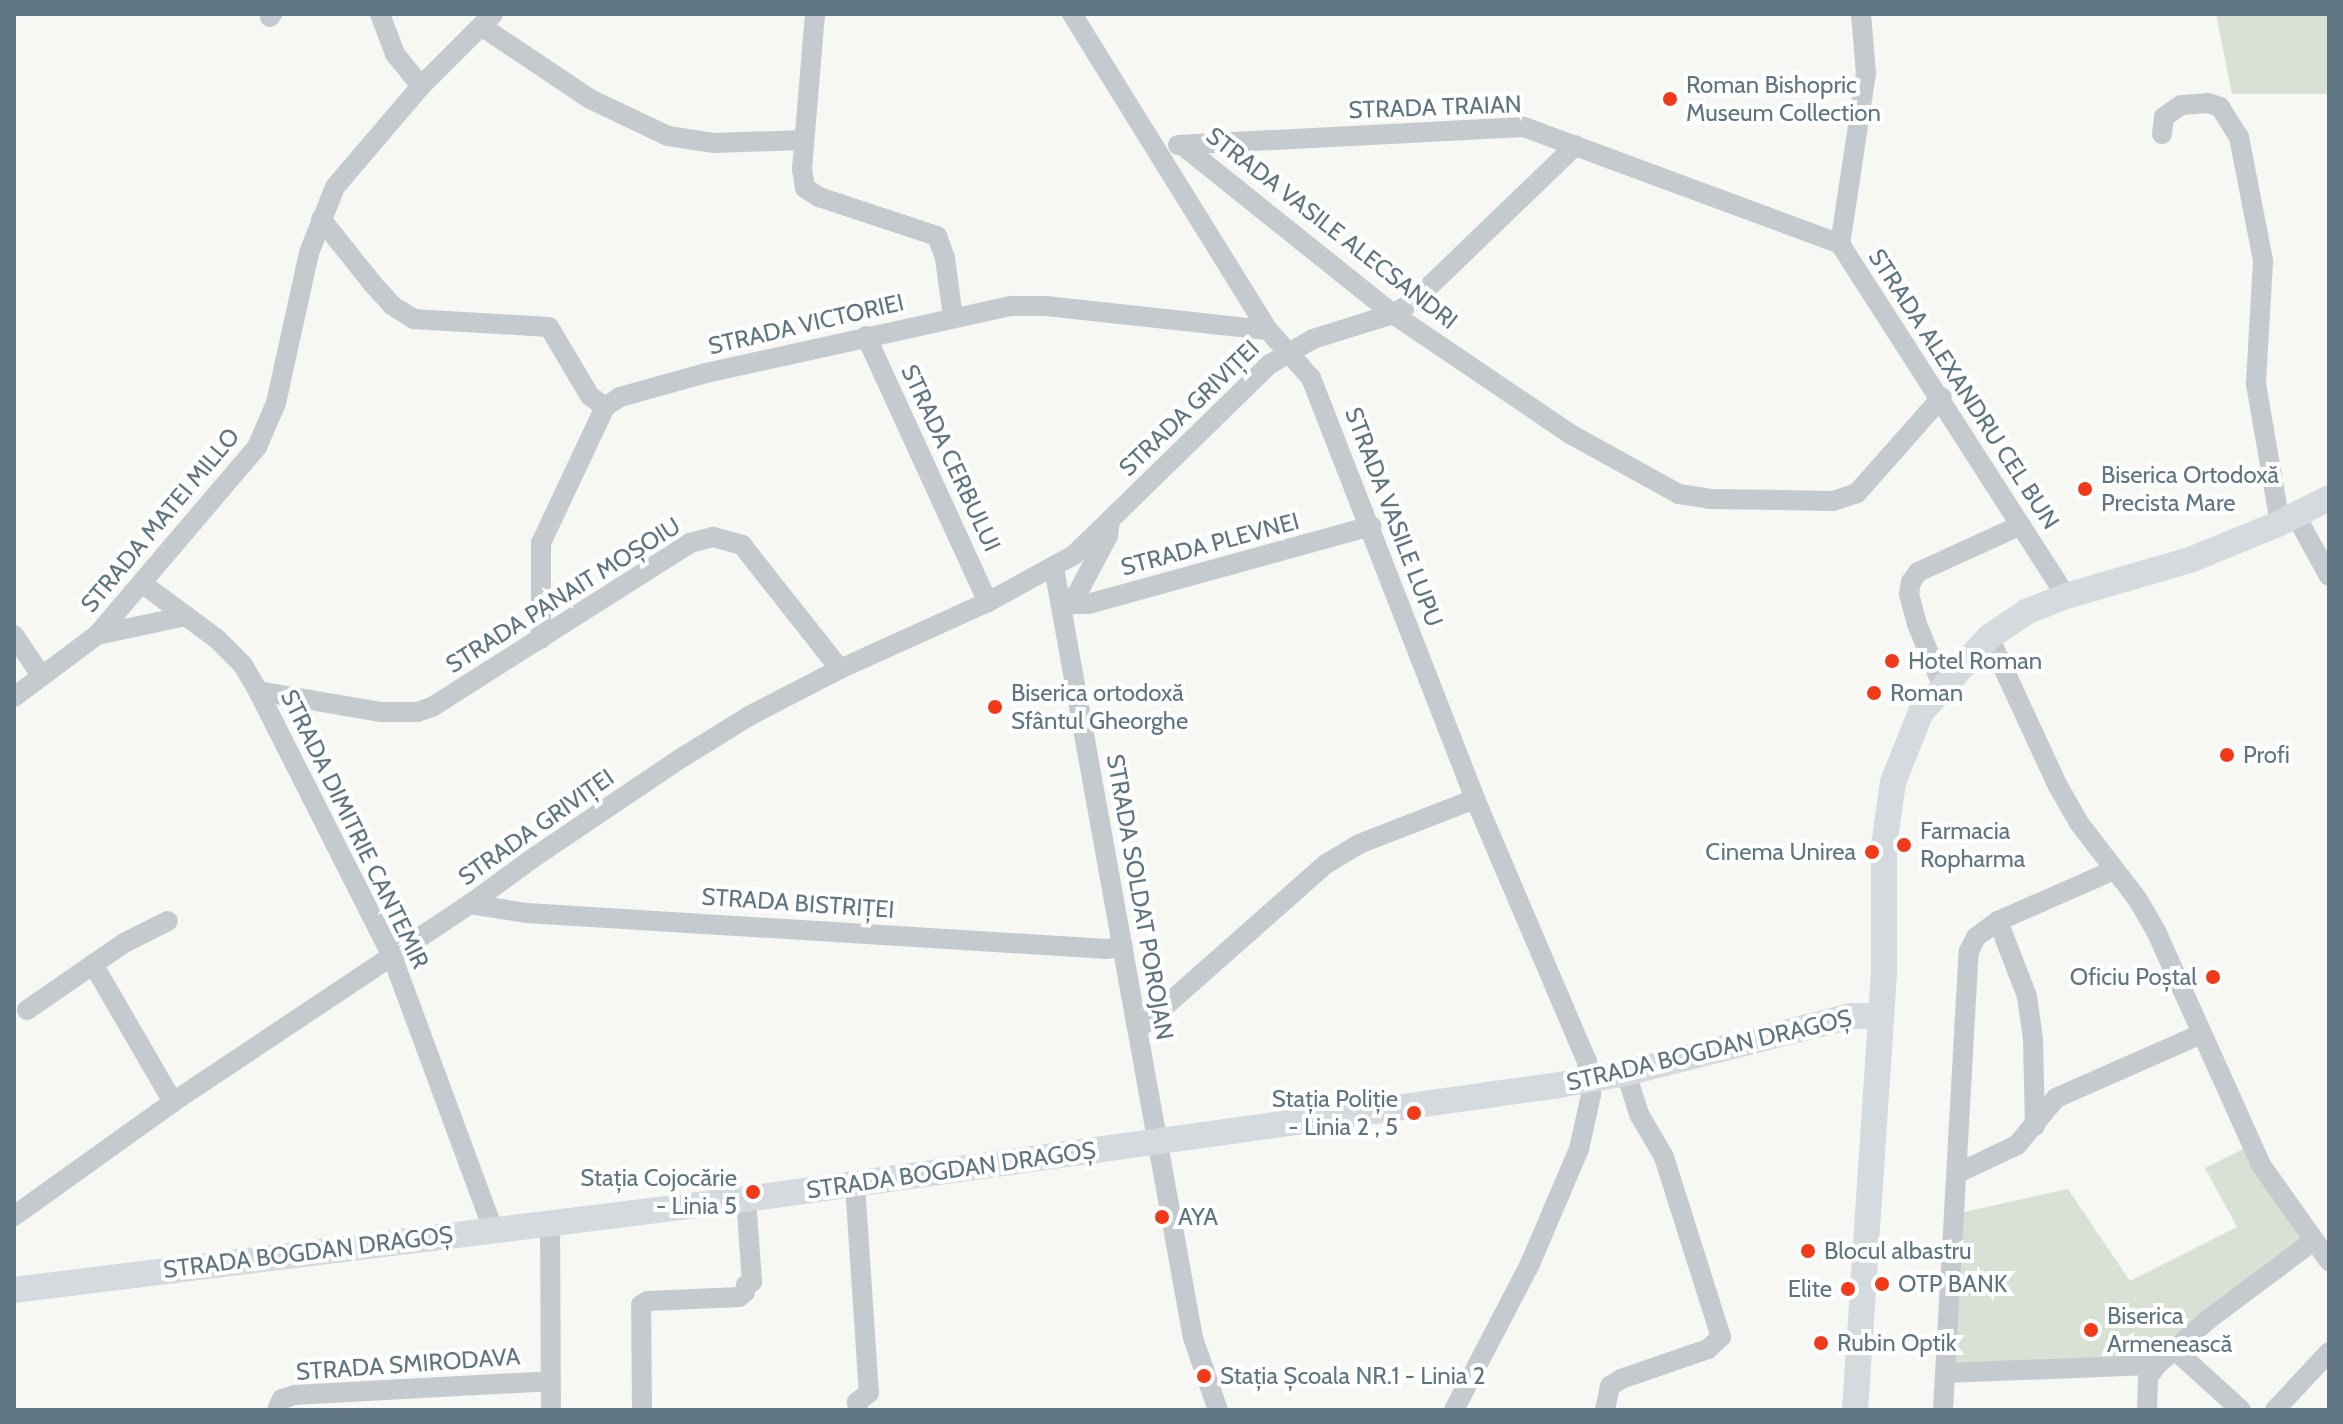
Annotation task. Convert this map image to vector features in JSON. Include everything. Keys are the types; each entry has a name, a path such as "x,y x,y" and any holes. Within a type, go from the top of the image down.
{"main road":[{"path":"1855,1410 1881,1016 1884,846 1893,782 1921,712 1942,685 1989,637 2028,611 2066,596 2190,560 2288,520 2329,498"},
{"name":"STRADA BOGDAN DRAGOȘ","path":"14,1290 746,1199 1589,1080 1852,1016 1881,1016"}],"street":[{"path":"380,14 395,54 421,86"},
{"path":"815,14 802,181 811,194 937,236 945,258 953,317"},
{"name":"STRADA VASILE LUPU","path":"1072,14 1268,330 1311,378 1475,799 1587,1061 1591,1095 1579,1149 1530,1264 1454,1410"},
{"name":"STRADA ALEXANDRU CEL BUN","path":"1861,14 1866,73 1840,244 1942,397 2066,596"},
{"path":"487,20 590,99 668,136 714,143 804,140"},
{"name":"STRADA MATEI MILLO","path":"14,697 40,674 97,635 257,447 268,427 309,253 335,187 421,86 487,20"},
{"path":"2162,134 2164,117 2181,105 2208,103 2220,107 2239,137 2263,261 2256,384 2288,520 2329,576"},
{"name":"STRADA TRAIAN","path":"1155,146 1524,127 1840,244"},
{"name":"STRADA VASILE ALECSANDRI","path":"1182,145 1393,314 1583,441 1679,494 1709,499 1833,501 1857,493 1942,397"},
{"name":"STRADA GRIVIȚEI","path":"14,1216 173,1102 470,904 683,757 749,716 840,669 988,602 1074,555 1270,364 1288,350 1393,314 1415,300 1576,145"},
{"path":"321,219 393,306 414,319 549,327 590,396 605,407 541,543 541,639"},
{"name":"STRADA VICTORIEI","path":"605,407 620,397 648,387 866,336 1012,306 1046,306 1268,330"},
{"name":"STRADA CERBULUI","path":"866,336 988,602"},
{"name":"STRADA GRIVIȚEI","path":"1061,604 1077,594 1108,536 1110,520"},
{"path":"1942,685 1917,624 1909,594 1911,582 1918,572 2021,525"},
{"name":"STRADA PLEVNEI","path":"1061,604 1088,604 1371,526"},
{"name":"STRADA PANAIT MOȘOIU","path":"258,691 381,712 417,712 447,700 690,543 713,537 742,545 840,669"},
{"name":"STRADA SOLDAT POROJAN","path":"1054,568 1193,1338 1218,1410"},
{"name":"STRADA DIMITRIE CANTEMIR","path":"143,584 231,652 258,691 392,956 493,1229"},
{"name":"STRADA MATEI MILLO","path":"97,635 186,616"},
{"path":"14,635 40,674"},
{"path":"1989,637 2058,786 2079,823 2156,931 2261,1165 2312,1242 2329,1261"},
{"path":"1136,1024 1146,1023 1326,864 1359,844 1475,799"},
{"path":"1943,1410 1967,966 1976,937 1998,921 2114,870"},
{"name":"STRADA BISTRIȚEI","path":"470,904 527,913 1107,949 1123,946"},
{"path":"27,1010 124,943 168,921"},
{"path":"1998,921 2027,996 2033,1039 2035,1126"},
{"path":"93,964 173,1102"},
{"path":"1958,1173 2017,1145 2056,1098 2201,1034"},
{"path":"1605,1410 1610,1386 1621,1379 1708,1349 1721,1337 1721,1329 1664,1157 1639,1114 1626,1073"},
{"path":"855,1184 869,1393 857,1402 858,1410"},
{"path":"642,1410 641,1305 648,1301 739,1297 745,1292 746,1285 752,1282 746,1199"},
{"path":"550,1223 551,1410"},
{"path":"2147,1410 2148,1377 2157,1365 2209,1319 2312,1242"},
{"path":"2175,1350 2241,1410"},
{"path":"2275,1410 2329,1352"},
{"path":"1945,1373 2157,1365"},
{"name":"STRADA SMIRODAVA","path":"277,1410 282,1399 294,1395 550,1381"}],"shaded area":[{"path":"2216,14 2329,14 2329,94 2232,94"},
{"path":"2251,1145 2312,1242 2157,1365 1945,1373 1955,1214 2068,1189 2130,1281 2237,1227 2205,1168"}],"place":[{"name":"Roman Bishopric Museum Collection","path":"1670,99"},
{"name":"Biserica Ortodoxă Precista Mare","path":"2085,489"},
{"name":"Hotel Roman","path":"1892,661"},
{"name":"Roman","path":"1874,693"},
{"name":"Biserica ortodoxă Sfântul Gheorghe","path":"995,707"},
{"name":"Profi","path":"2227,755"},
{"name":"Farmacia Ropharma","path":"1904,845"},
{"name":"Cinema Unirea","path":"1872,852"},
{"name":"Oficiu Poștal","path":"2213,977"},
{"name":"Stația Poliție - Linia 2 , 5","path":"1414,1113"},
{"name":"Stația Cojocărie - Linia 5","path":"753,1192"},
{"name":"AYA","path":"1162,1217"},
{"name":"Blocul albastru","path":"1808,1251"},
{"name":"OTP BANK","path":"1882,1284"},
{"name":"Elite","path":"1848,1289"},
{"name":"Biserica Armenească","path":"2091,1330"},
{"name":"Rubin Optik","path":"1821,1343"},
{"name":"Stația Școala NR.1 - Linia 2","path":"1204,1376"}]}
